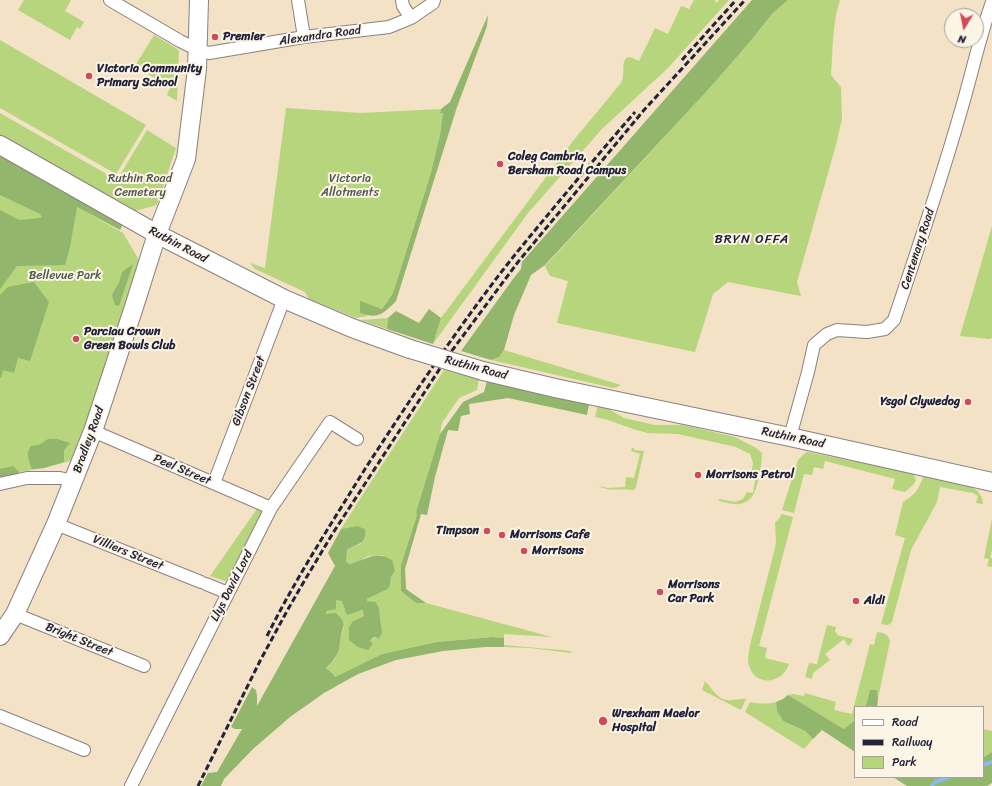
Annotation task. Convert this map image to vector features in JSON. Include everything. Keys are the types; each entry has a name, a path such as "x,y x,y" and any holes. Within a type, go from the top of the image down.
{"main road":[{"name":"Bradley Road","path":"0,636 15,614 74,481 93,431 157,234 186,159 197,69 199,0"},
{"name":"Ruthin Road","path":"0,145 157,234 284,299 352,328 410,350 483,371 555,388 790,437 992,482"}],"street":[{"path":"110,0 198,50"},
{"path":"298,0 304,37"},
{"path":"402,0 403,6 411,18"},
{"name":"Alexandra Road","path":"198,50 209,53 304,37 389,27 411,18 433,3 434,0"},
{"name":"Centenary Road","path":"790,437 814,345 827,334 837,330 867,332 885,329 894,320 923,235 992,2"},
{"name":"Gibson Street","path":"214,483 284,299"},
{"name":"Llys David Lord","path":"131,786 271,508 330,422 357,439"},
{"name":"Peel Street","path":"93,431 271,508"},
{"path":"0,484 27,478 60,478 74,481"},
{"name":"Villiers Street","path":"56,524 228,593"},
{"name":"Bright Street","path":"15,614 144,666"},
{"path":"0,716 84,750"}],"green space":[{"path":"24,0 71,0 65,11 84,22 80,29 77,27 70,40 18,10"},
{"path":"694,0 715,0 716,3 719,0 729,0 668,68 602,129 528,213 433,344 441,318 573,141 621,83 626,58 630,57 639,61 655,28 668,34 681,6 689,9"},
{"path":"752,0 788,0 773,13 707,91 545,265 531,275 514,315 504,350 499,357 491,360 461,351 521,269 522,262"},
{"path":"788,0 840,0 834,28 831,75 841,87 842,119 797,282 801,296 728,282 713,294 695,352 557,323 568,281 550,276 545,266 707,91 773,13"},
{"path":"488,15 487,26 457,107 396,301 380,314 372,316 360,313 360,301 382,309 393,293 430,176 440,135 443,113 440,113 441,109 450,102"},
{"path":"154,35 179,50 177,101 167,95 170,88 135,66"},
{"path":"0,40 146,125 116,174 0,108"},
{"name":"Victoria Allotments","path":"286,108 361,113 441,109 440,112 443,113 440,135 430,176 393,293 382,309 360,302 360,313 368,316 356,318 309,299 305,292 255,269 250,263 265,268"},
{"name":"Ruthin Road Cemetery","path":"0,113 117,180 147,130 176,148 157,205 131,212 0,137"},
{"path":"0,154 123,224 120,230 77,207 70,247 65,265 17,266 0,289 0,210 21,220 42,217 40,214 0,195"},
{"name":"Bellevue Park","path":"0,163 123,233 139,260 87,430 70,461 44,468 0,475"},
{"path":"992,226 992,338 960,336"},
{"path":"133,264 119,306 115,305 112,295 119,283 122,272"},
{"path":"34,282 49,302 30,361 18,358 14,373 3,370 1,378 0,295 8,287"},
{"path":"429,309 441,318 433,344 387,329 388,318 396,311 419,323"},
{"path":"388,318 387,329 361,320"},
{"path":"504,350 621,385 613,388 491,360 499,357"},
{"path":"444,370 479,379 477,390 459,398 442,423 416,512 417,515 401,565 401,591 416,603 426,603 552,637 504,634 504,638 492,637 437,642 382,654 335,677 326,668 335,659 344,627 326,614 326,611 336,600 342,600 347,614 364,610 364,616 353,621 370,641 382,633 379,608 376,602 367,601 367,599 388,589 391,577 395,571 383,555 368,556 358,562 349,564 345,560 347,550 361,544 357,526 341,529"},
{"path":"487,381 589,404 587,415 508,398 469,404 470,414 461,416 458,431 448,430 435,477 427,515 421,514 405,569 406,589 426,603 416,603 401,591 401,565 440,434 463,402 484,392"},
{"path":"598,405 607,408 624,418 655,425 683,425 735,437 756,448 762,453 762,457 755,492 748,501 740,504 719,501 719,499 735,502 743,499 747,492 753,493 756,476 751,475 753,463 750,454 736,447 678,434 648,433 595,417"},
{"path":"48,439 57,439 70,443 64,450 64,462 44,468 32,469 28,457 29,449 31,446 39,445"},
{"path":"632,448 634,448 634,450 644,451 634,490 607,489 598,486 609,488 625,487 626,477 634,478 640,454 631,451"},
{"path":"807,452 913,473 916,480 905,492 892,489 895,479 825,461 823,469 814,467 812,475 804,474 794,513 782,510 798,460"},
{"path":"13,466 19,472 17,476 0,479 0,469"},
{"path":"924,475 971,487 980,494 983,504 976,503 978,496 973,493 940,487 937,502 911,550 892,622 889,625 881,624 905,538 895,535 903,502 916,491"},
{"path":"259,506 261,515 230,577 225,581 210,576"},
{"path":"782,514 793,517 759,646 767,648 765,658 789,664 786,671 781,676 775,679 763,680 752,673 749,666 748,656 775,548 775,522"},
{"path":"992,519 992,550 990,558 992,558 992,567 987,566 989,559 984,558"},
{"path":"357,526 365,529 364,538 363,541 347,550 346,561 349,564 370,557 379,555 384,556 392,560 395,571 391,577 388,589 367,599 367,601 376,602 379,608 382,633 379,638 374,637 370,641 373,644 368,650 358,647 349,640 349,627 353,621 364,616 363,610 347,615 342,601 336,600 336,609 326,611 326,614 336,613 343,622 338,652 326,668 335,677 382,654 437,642 492,637 504,638 504,647 485,647 443,651 396,660 358,674 324,693 290,717 253,749 224,779 221,786 201,786 208,773 217,772 242,729 235,729 231,727 252,687 256,690 257,706 335,566 328,553 341,529"},
{"path":"827,625 836,627 835,632 837,635 853,639 851,644 848,646 844,639 825,654 830,660 813,673 812,679 805,677 809,663 817,664"},
{"path":"877,632 885,634 890,641 878,699 877,690 870,691 865,706 854,706 870,644 874,645"},
{"path":"504,645 571,651 571,653 530,648 504,647"},
{"path":"705,681 717,695 723,699 746,699 741,710 702,690"},
{"path":"870,690 877,690 877,706 865,706"},
{"path":"805,693 836,702 834,710 852,714 854,706 854,721 844,729 788,695 793,694 804,696"},
{"path":"788,695 844,729 854,721 854,751 822,730 813,739 805,731 783,721 777,711 776,702"},
{"path":"750,702 763,704 776,702 777,711 783,721 805,731 813,739 804,749 745,712"},
{"path":"984,729 992,731 992,752 984,757"},
{"path":"992,752 992,783 987,786 907,786 895,778 984,778 984,757"}],"waterway":[{"path":"984,765 992,762"},
{"path":"932,786 935,782 947,778"}],"railway":[{"path":"682,60 736,0"},
{"path":"198,786 260,661 306,578 333,533 448,356 518,262 644,110 745,0"},
{"path":"267,636 302,572 365,469 455,334 495,280 585,170 635,112"}],"place":[{"name":"Premier","path":"215,37"},
{"name":"Victoria Community Primary School","path":"89,76"},
{"name":"Coleg Cambria, Bersham Road Campus","path":"500,164"},
{"name":"Parciau Crown Green Bowls Club","path":"76,339"},
{"name":"Ysgol Clywedog","path":"968,402"},
{"name":"Morrisons Petrol","path":"698,475"},
{"name":"Timpson","path":"487,531"},
{"name":"Morrisons Cafe","path":"502,535"},
{"name":"Morrisons","path":"524,551"},
{"name":"Morrisons Car Park","path":"660,592"},
{"name":"Aldi","path":"856,601"},
{"name":"Wrexham Maelor Hospital","path":"603,721"}],"district":[{"name":"BRYN OFFA","path":"752,240"}]}
